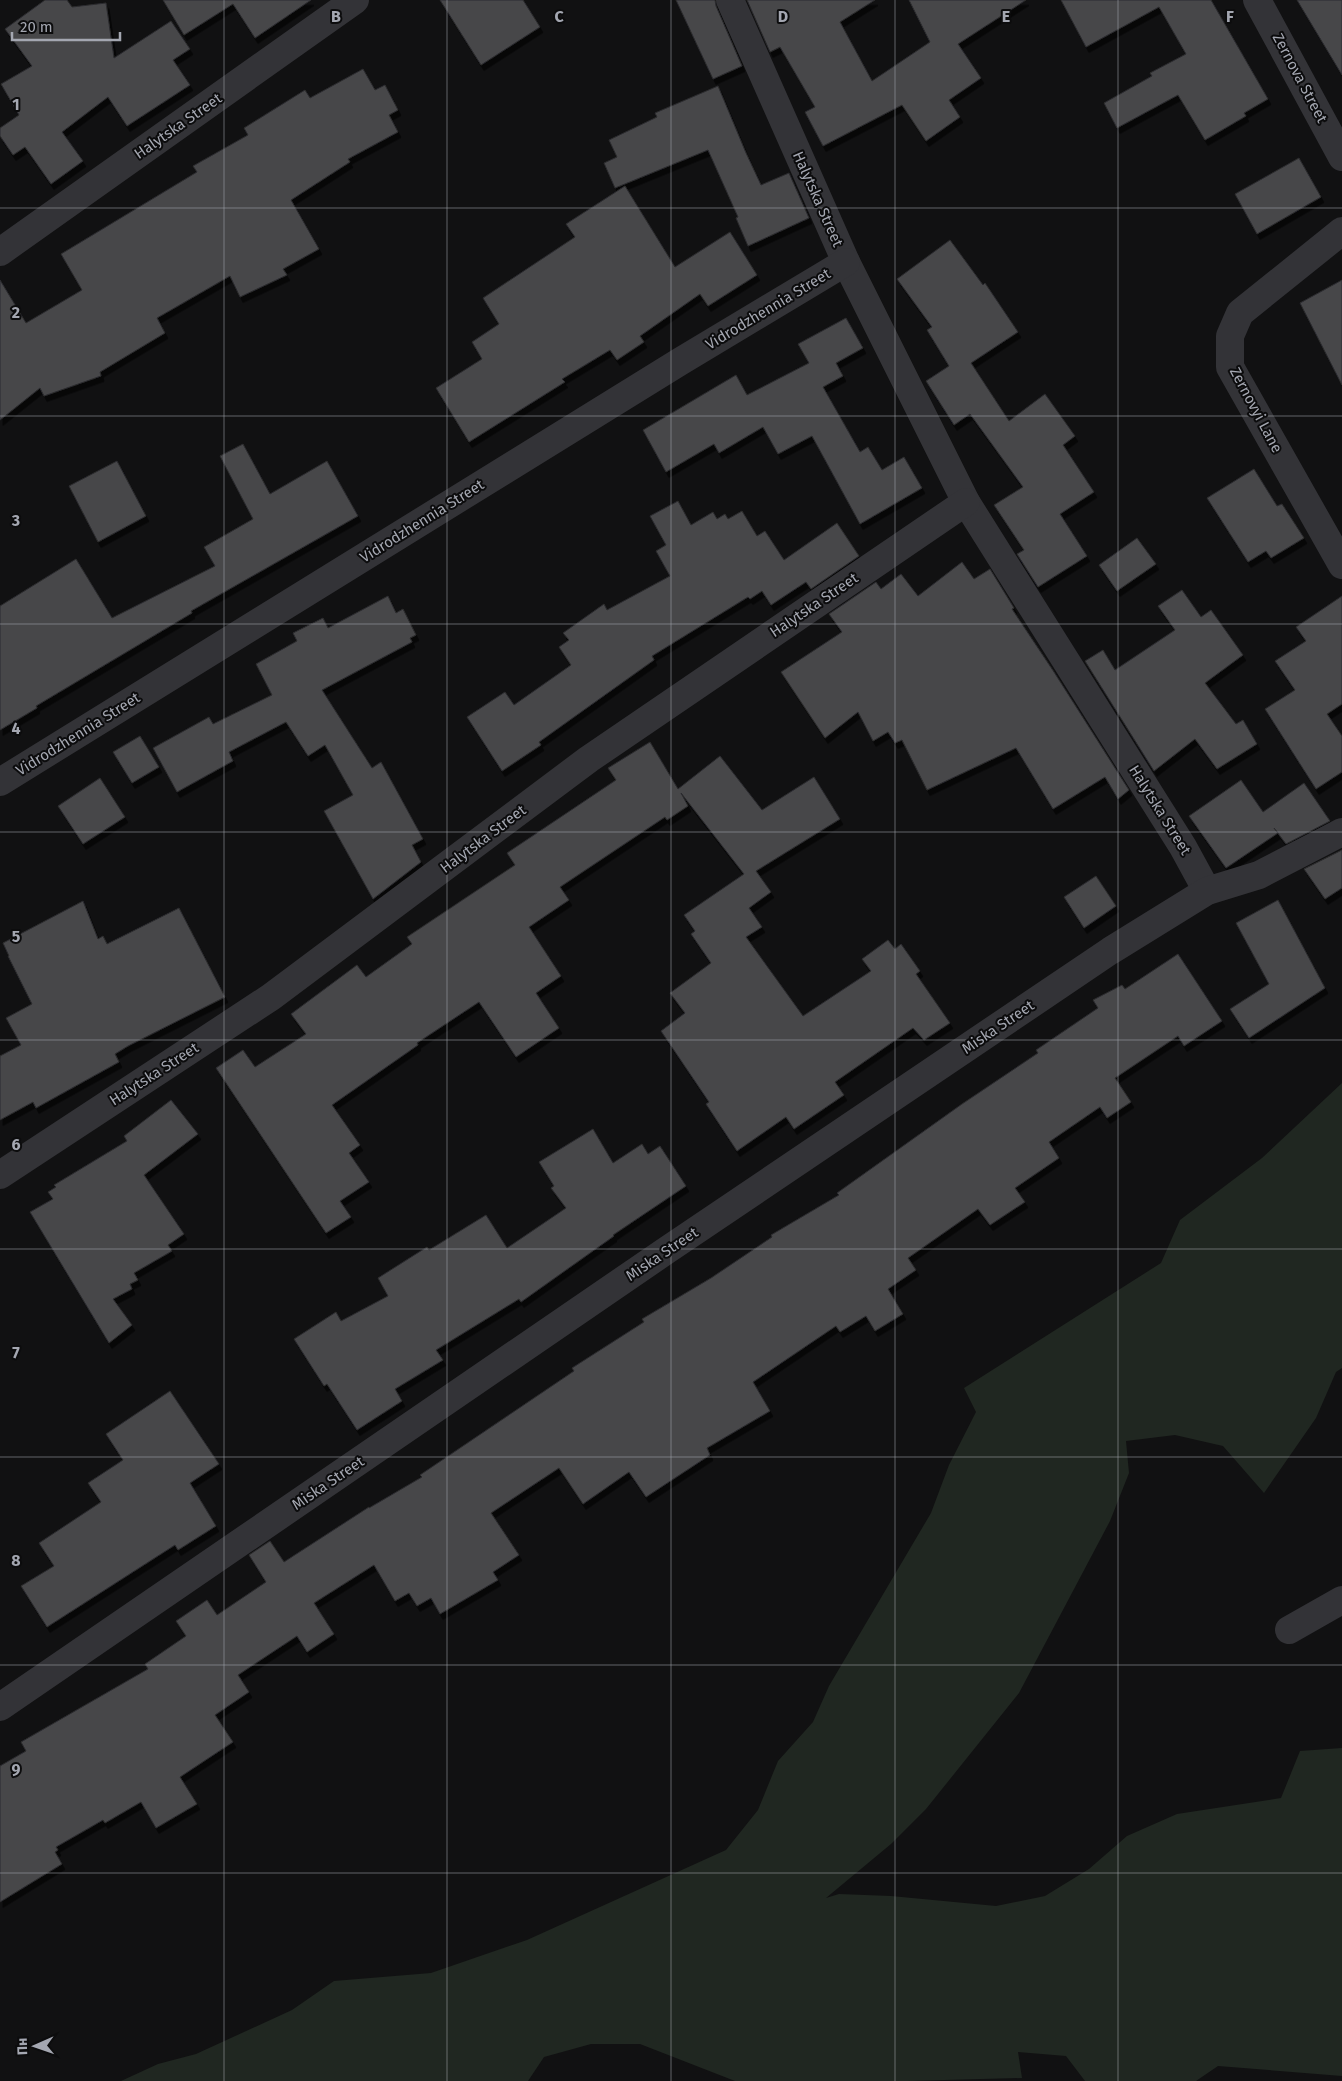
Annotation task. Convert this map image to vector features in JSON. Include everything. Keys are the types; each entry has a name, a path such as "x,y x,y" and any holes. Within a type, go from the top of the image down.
{"street":[{"name":"Halytska Street","path":"0,252 355,0"},
{"name":"Halytska Street","path":"730,0 846,262 966,502 1183,847 1207,891"},
{"name":"Zernova Street","path":"1257,0 1342,157"},
{"name":"Zernovyi Lane","path":"1342,231 1240,313 1230,336 1230,367 1342,565"},
{"name":"Vidrodzhennia Street","path":"0,782 681,360 846,262"},
{"name":"Halytska Street","path":"0,1175 272,997 589,759 966,502"},
{"name":"Miska Street","path":"0,1707 684,1239 1110,952 1207,891 1260,875 1342,832"},
{"path":"1289,1630 1342,1600"}],"shaded area":[{"path":"1342,1083 1342,1368 1336,1372 1316,1418 1264,1493 1223,1446 1175,1435 1126,1441 1129,1473 1110,1521 1019,1693 926,1809 891,1844 826,1898 839,1894 891,1896 996,1906 1045,1896 1089,1869 1127,1836 1177,1814 1281,1798 1300,1751 1342,1748 1342,2076 1218,2066 1196,2081 1085,2081 1066,2056 1018,2052 1022,2078 908,2081 735,2081 640,2044 591,2044 544,2057 528,2081 121,2081 158,2064 196,2054 292,2010 334,1981 431,1973 527,1940 726,1850 758,1810 778,1761 813,1722 829,1686 931,1513 949,1465 976,1412 964,1388 1161,1263 1180,1220 1262,1158"}],"building":[{"path":"45,0 67,0 72,7 106,3 114,58 171,21 190,49 173,60 190,85 127,126 108,97 62,132 83,161 51,184 25,147 13,155 0,136 0,128 19,115 1,84 32,66 5,29"},
{"path":"163,0 311,0 255,38 233,4 184,35"},
{"path":"440,0 523,0 540,27 481,65"},
{"path":"676,0 715,0 742,66 713,79"},
{"path":"747,0 875,0 840,22 872,81 930,42 909,0 1026,0 958,44 981,78 949,100 960,117 926,141 902,105 823,146 805,112 815,107 780,47 770,52"},
{"path":"1061,0 1211,0 1268,99 1244,113 1246,116 1205,140 1178,95 1117,128 1104,103 1152,76 1150,73 1186,54 1159,7 1086,47"},
{"path":"1297,0 1342,0 1342,75"},
{"path":"363,69 375,90 385,85 398,110 389,115 398,132 348,159 350,162 291,200 319,249 283,269 287,275 240,297 230,276 157,318 165,333 100,372 101,376 44,396 40,388 0,420 0,280 26,323 82,290 61,254 197,172 193,166 248,135 244,128 305,90 310,98"},
{"path":"718,86 761,185 789,173 809,218 748,246 736,218 738,217 708,150 615,188 604,163 617,157 609,140 657,117 655,113"},
{"path":"1299,158 1321,197 1257,234 1235,194"},
{"path":"625,186 675,267 730,232 757,275 708,306 700,294 640,336 644,342 617,360 610,350 562,379 565,382 469,442 436,388 482,359 472,342 499,324 483,298 575,237 566,224"},
{"path":"950,240 983,285 985,283 1018,332 971,363 1009,421 1045,394 1075,436 1063,445 1094,492 1060,514 1087,556 1038,587 1017,554 1024,550 994,505 1023,487 970,414 954,425 926,381 949,366 927,330 932,327 897,279"},
{"path":"1342,280 1342,385 1300,303"},
{"path":"846,318 863,348 836,363 843,376 823,387 860,452 868,447 882,470 904,457 922,488 860,524 812,436 778,454 763,427 719,453 714,444 666,472 643,430 736,375 747,395 809,363 798,344"},
{"path":"243,444 270,494 327,461 358,516 191,611 192,613 36,706 37,708 0,730 0,606 76,559 112,618 215,566 204,547 253,519 220,456"},
{"path":"117,461 146,516 98,542 69,486"},
{"path":"1254,469 1277,506 1282,504 1304,538 1271,558 1266,551 1248,562 1207,498"},
{"path":"678,501 691,525 713,512 717,519 725,514 728,519 742,511 757,536 765,531 784,560 837,523 859,556 811,589 806,582 771,605 762,591 750,599 748,597 652,656 654,660 539,742 541,745 502,771 467,717 505,692 514,705 571,665 559,647 569,640 563,633 604,604 607,610 670,576 656,551 666,545 650,516"},
{"path":"1137,538 1156,564 1117,591 1099,565"},
{"path":"962,562 974,579 990,569 1014,608 1012,609 1129,790 1118,799 1105,777 1053,809 1016,748 927,790 902,740 895,743 888,732 873,741 858,712 825,738 781,672 842,632 829,614 876,582 881,589 901,574 918,596"},
{"path":"1182,590 1201,617 1211,610 1243,655 1205,683 1236,724 1243,720 1257,744 1217,769 1195,739 1154,771 1085,661 1103,650 1115,670 1175,630 1158,606"},
{"path":"388,596 396,613 403,609 416,635 410,638 412,642 322,690 372,768 381,762 423,839 412,845 421,862 373,899 324,811 353,795 325,745 308,756 286,722 229,752 233,761 177,792 153,748 209,717 213,724 272,695 256,664 297,641 293,633 323,618 328,628"},
{"path":"1342,596 1342,704 1327,714 1342,736 1342,772 1316,789 1265,709 1295,690 1275,661 1306,641 1296,627"},
{"path":"140,736 159,767 132,783 113,752"},
{"path":"650,742 678,789 720,756 762,810 814,777 840,819 756,871 771,892 749,908 762,927 746,937 803,1016 871,971 862,959 888,940 895,949 901,944 920,971 916,974 950,1023 924,1040 913,1028 835,1082 844,1095 794,1129 786,1117 737,1151 706,1104 709,1102 661,1031 685,1013 670,993 711,963 691,934 695,931 684,915 744,874 681,793 688,806 667,820 665,817 560,887 569,900 529,927 561,976 536,993 559,1028 516,1057 479,1002 417,1043 418,1045 332,1105 360,1145 349,1153 369,1182 340,1201 351,1217 326,1233 216,1068 243,1050 255,1067 306,1034 291,1014 357,965 366,977 412,944 407,937 515,865 507,853 616,780 608,768"},
{"path":"100,778 125,817 83,844 58,806"},
{"path":"1241,780 1263,812 1304,783 1330,821 1286,844 1278,833 1226,868 1189,816"},
{"path":"1342,850 1342,888 1325,899 1304,869"},
{"path":"1096,876 1116,906 1084,928 1064,897"},
{"path":"1278,900 1325,988 1249,1038 1230,1009 1269,984 1236,923"},
{"path":"83,901 98,939 103,936 107,944 179,908 225,997 128,1046 115,1054 119,1062 36,1108 33,1102 0,1120 0,1056 21,1045 6,1018 32,1004 3,943"},
{"path":"1178,954 1222,1021 1184,1046 1178,1036 1115,1078 1131,1102 1107,1118 1100,1107 1049,1142 1059,1158 1015,1188 1025,1202 990,1225 978,1209 908,1258 916,1270 888,1289 903,1314 875,1331 866,1316 840,1332 836,1326 753,1382 770,1411 707,1448 710,1455 646,1497 629,1472 583,1504 559,1468 491,1513 519,1555 493,1572 498,1580 440,1614 431,1598 417,1606 409,1593 395,1601 374,1565 314,1603 334,1634 307,1652 297,1636 238,1675 249,1692 215,1715 233,1742 180,1777 197,1804 156,1828 141,1802 105,1823 103,1820 56,1847 58,1850 55,1852 62,1864 0,1902 0,1766 26,1751 21,1742 148,1669 145,1664 186,1636 176,1621 207,1600 217,1615 266,1582 249,1555 270,1541 284,1562 369,1507 422,1477 420,1475 574,1371 572,1368 644,1322 642,1319 711,1278 772,1237 771,1235 839,1195 837,1193 962,1104 1038,1053 1036,1050 1098,1008 1093,1000 1122,985 1125,989"},
{"path":"171,1100 198,1134 144,1175 184,1234 168,1245 172,1251 134,1273 138,1280 130,1284 132,1289 113,1299 132,1325 109,1343 30,1212 53,1199 48,1192 56,1187 54,1185 127,1141 124,1136"},
{"path":"593,1129 613,1163 642,1144 648,1154 660,1146 686,1186 613,1235 521,1302 519,1299 436,1350 443,1360 395,1389 402,1401 357,1430 327,1384 324,1386 294,1339 336,1312 341,1321 388,1296 378,1278 427,1247 429,1250 486,1215 507,1248 566,1208 551,1188 554,1186 539,1162"},
{"path":"170,1391 219,1464 190,1483 216,1526 178,1550 175,1545 47,1627 21,1586 54,1566 39,1543 101,1502 88,1483 123,1460 106,1434"}]}
